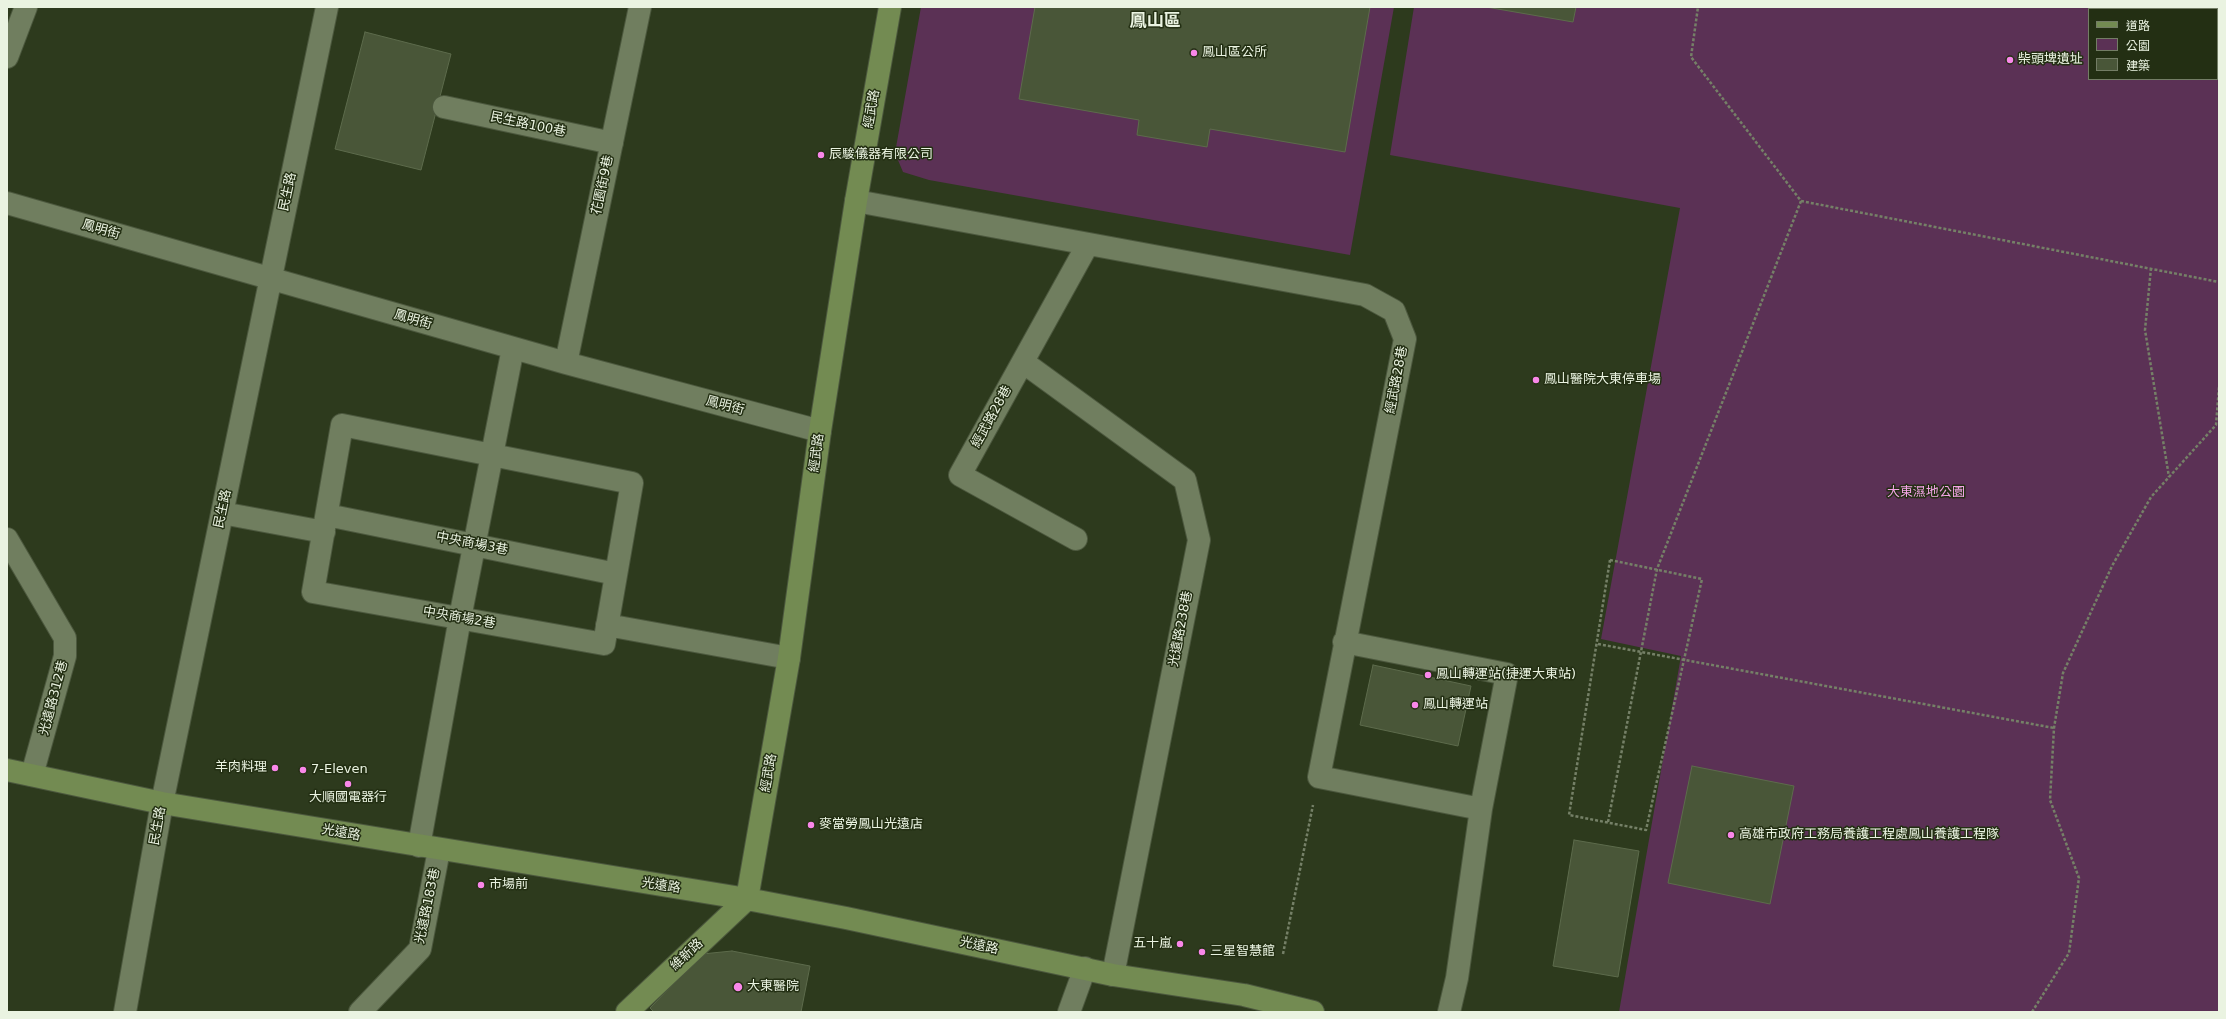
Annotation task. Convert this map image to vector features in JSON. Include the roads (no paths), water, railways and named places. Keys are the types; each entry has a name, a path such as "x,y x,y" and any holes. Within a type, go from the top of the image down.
{"main road":[{"name":"經武路","path":"747,899 789,658 820,431 856,201 890,7"},
{"name":"光遠路","path":"7,770 162,803 747,899 846,918 1113,975 1244,995 1313,1012"},
{"name":"維新路","path":"627,1012 747,899"}],"street":[{"path":"7,57 26,7"},
{"name":"民生路","path":"124,1012 162,803 327,7"},
{"name":"花園街9巷","path":"566,363 640,7"},
{"name":"民生路100巷","path":"444,107 612,142"},
{"name":"經武路28巷","path":"856,201 1365,295 1394,311 1405,340 1344,642 1319,777 1481,809"},
{"name":"鳳明街","path":"7,203 566,363 820,431"},
{"name":"經武路28巷","path":"1076,539 960,475 1088,244"},
{"name":"光遠路183巷","path":"360,1012 420,949 429,848 460,618 513,348"},
{"name":"光遠路238巷","path":"1023,362 1184,480 1199,540 1113,975"},
{"path":"325,523 342,425 632,483 605,635"},
{"name":"中央商場3巷","path":"222,513 325,523 475,545 616,574"},
{"name":"中央商場2巷","path":"325,523 313,592 460,618 789,658"},
{"name":"光遠路312巷","path":"7,539 65,638 65,656 32,776"},
{"path":"1344,642 1507,674 1481,809 1457,978 1449,1012"},
{"path":"1069,1012 1085,968"}],"place":[{"name":"鳳山區公所","path":"1194,53"},
{"name":"柴頭埤遺址","path":"2010,60"},
{"name":"辰駿儀器有限公司","path":"821,155"},
{"name":"鳳山醫院大東停車場","path":"1536,380"},
{"name":"鳳山轉運站(捷運大東站)","path":"1428,675"},
{"name":"鳳山轉運站","path":"1415,705"},
{"name":"羊肉料理","path":"275,768"},
{"name":"7-Eleven","path":"303,770"},
{"name":"大順國電器行","path":"348,784"},
{"name":"麥當勞鳳山光遠店","path":"811,825"},
{"name":"高雄市政府工務局養護工程處鳳山養護工程隊","path":"1731,835"},
{"name":"市場前","path":"481,885"},
{"name":"五十嵐","path":"1180,944"},
{"name":"三星智慧館","path":"1202,952"},
{"name":"大東醫院","path":"738,987"}],"district":[{"name":"鳳山區","path":"1155,22"}],"park label":[{"name":"大東濕地公園","path":"1926,493"}]}
